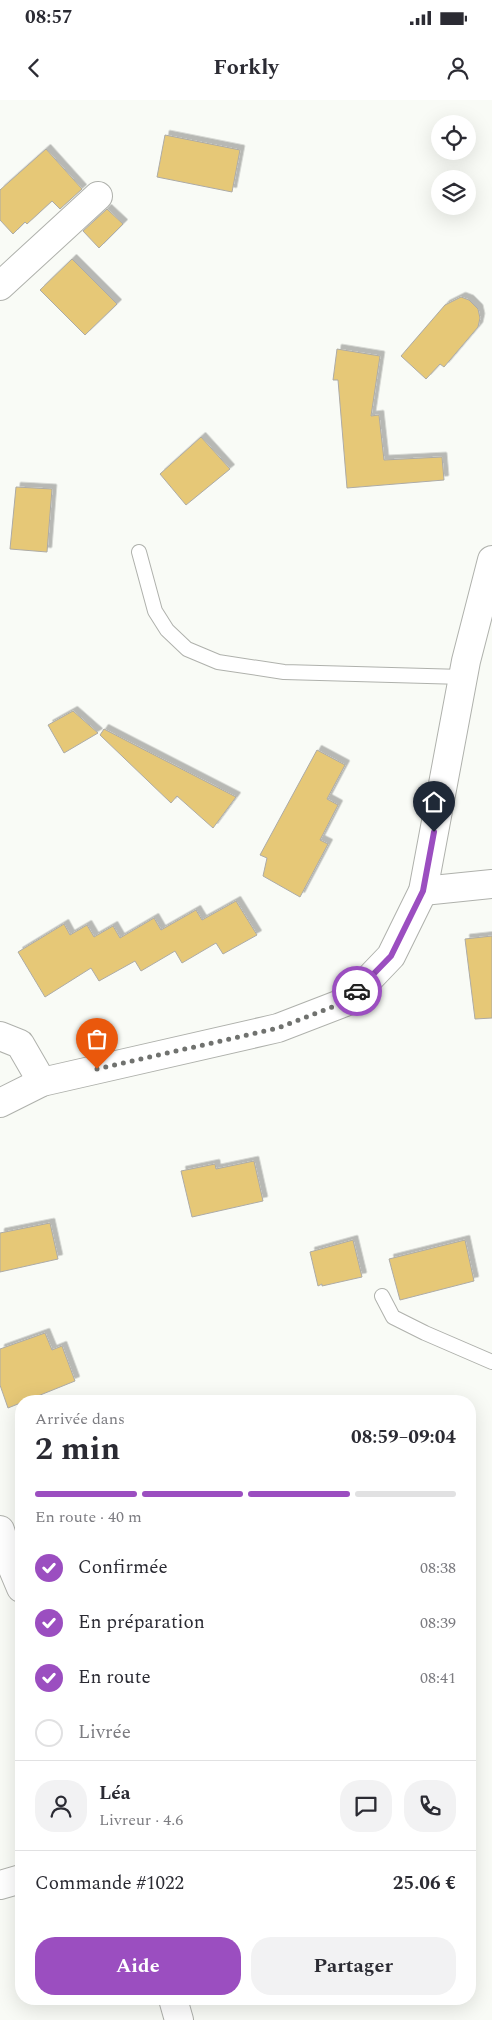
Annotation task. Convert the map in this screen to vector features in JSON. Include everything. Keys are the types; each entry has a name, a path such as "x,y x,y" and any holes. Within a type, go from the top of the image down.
{"street":[{"path":"0,286 98,196"},
{"path":"0,1103 42,1082 278,1028 348,1001 391,956 423,891 463,678 492,560"},
{"path":"423,891 492,884"},
{"path":"0,1036 20,1044 42,1082"},
{"path":"0,1530 15,1574"},
{"path":"0,1885 15,1881"},
{"path":"175,2005 179,2020"}],"lane":[{"path":"139,552 155,610 167,630 187,649 218,662 284,672 463,678"},
{"path":"382,1296 393,1317 425,1334 492,1362"}],"building":[{"path":"165,135 240,150 232,192 157,177"},
{"path":"46,149 82,189 60,209 52,201 13,234 0,220 0,190"},
{"path":"107,209 123,224 99,248 83,231"},
{"path":"72,259 117,304 85,335 40,290"},
{"path":"461,297 469,300 478,309 480,318 478,327 444,367 440,364 426,379 401,356 445,305"},
{"path":"337,349 380,356 371,416 379,415 384,460 442,457 444,480 347,488 338,380 333,380"},
{"path":"201,437 230,469 186,505 160,474"},
{"path":"16,487 52,489 47,552 10,549"},
{"path":"73,711 98,733 64,753 48,725"},
{"path":"104,729 236,797 213,828 177,796 171,803 100,735"},
{"path":"317,750 345,765 327,799 338,805 320,840 328,844 300,897 263,876 267,858 260,855"},
{"path":"236,901 257,935 223,954 216,943 182,963 175,951 141,971 135,961 99,981 91,968 45,997 18,952 64,924 70,935 87,925 94,937 113,926 120,938 154,918 161,930 196,910 202,920"},
{"path":"492,936 492,1018 475,1019 465,939"},
{"path":"254,1161 263,1201 192,1217 181,1171 215,1164 216,1169"},
{"path":"50,1223 58,1259 0,1272 0,1233"},
{"path":"353,1240 362,1277 318,1286 310,1252"},
{"path":"465,1240 474,1281 400,1300 389,1259"},
{"path":"45,1333 52,1350 62,1346 75,1381 40,1395 15,1395 15,1405 8,1408 0,1385 0,1349"}],"way so far":[{"path":"97,1069 278,1028 348,1001 357,991"}],"route":[{"path":"357,991 391,956 423,891 434,832"}]}
